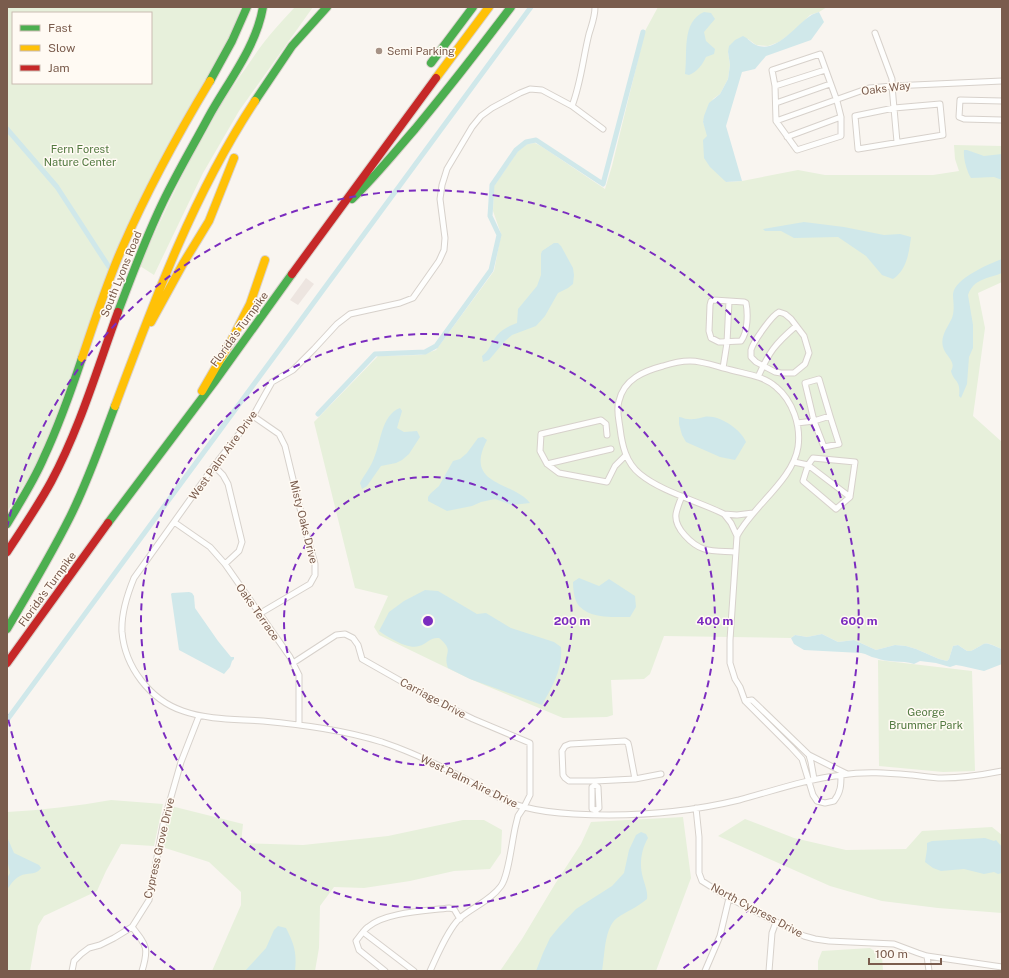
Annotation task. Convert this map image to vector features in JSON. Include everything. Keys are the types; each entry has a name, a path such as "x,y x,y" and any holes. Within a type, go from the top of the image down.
{"main road":[{"name":"South Lyons Road","path":"7,524 22,500 57,430 108,284 147,195 178,137 216,73 239,28 247,7"},
{"name":"South Lyons Road","path":"7,552 51,482 72,435 131,276 163,202 252,42 261,18 263,7"},
{"path":"292,46 319,7"},
{"name":"Florida's Turnpike","path":"7,629 39,576 71,516 90,472 178,243 212,174 242,121 292,46 327,7"},
{"path":"431,63 473,7"},
{"name":"Florida's Turnpike","path":"7,663 489,7"},
{"path":"341,208 365,187 467,65 511,7"},
{"path":"141,338 209,221 234,158"},
{"path":"193,408 208,378 231,341 246,310 265,260"}],"street":[{"path":"572,106 578,89 589,34 595,16 595,7"},
{"path":"875,33 892,79 896,142"},
{"path":"820,54 830,84 841,117 841,136 797,150 776,121 775,86 772,70 820,54"},
{"path":"775,86 825,70"},
{"name":"Oaks Way","path":"776,121 836,101 869,88 1002,81"},
{"path":"776,103 830,84"},
{"name":"West Palm Aire Drive","path":"603,129 572,106 542,90 530,89 508,99 481,116 472,127 446,169 440,199 445,238 444,250 439,261 413,298 400,303 350,314 337,324 293,370 272,382 253,416 214,466 134,578 127,595 122,630 125,647 131,665 142,682 153,693 166,704 182,711 200,716 299,724 341,731 383,742 433,762 506,801 524,807 572,814 596,812 638,814 696,808 738,800 811,780 848,774 885,773 939,778 960,777 1002,771"},
{"path":"1002,101 960,100 959,118 1002,120"},
{"path":"940,104 943,135 896,142 858,149 855,116 894,108 940,104"},
{"path":"787,136 841,117"},
{"path":"714,300 746,303 746,328 743,338 741,341 727,343 716,342 709,335 710,305 714,300"},
{"path":"722,368 727,343 729,302"},
{"path":"782,312 791,319 796,326 804,336 809,353 805,364 794,373 775,372 756,362 751,357 752,349 777,313 782,312"},
{"path":"758,377 771,351 780,340 796,326"},
{"path":"753,513 736,515 724,514 653,483 639,474 632,466 624,450 618,412 618,401 627,384 644,371 680,361 691,361 758,377 776,387 792,408 798,423 799,434 798,448 794,462 760,507 743,525 737,536 730,640 730,663 735,679 740,687 745,701 802,759 811,780"},
{"path":"820,379 839,444 824,447 814,421 804,383 820,379"},
{"name":"Misty Oaks Drive","path":"253,416 279,434 285,446 315,564 315,575 310,584 258,614"},
{"path":"798,423 814,421 830,416"},
{"path":"607,435 606,424 600,420 541,434 540,451 546,464 559,473 607,482 615,466 626,455"},
{"path":"546,464 611,449"},
{"path":"813,458 855,462 850,497 836,509 803,481 808,465 813,458"},
{"path":"794,462 808,465 850,497"},
{"path":"214,466 223,475 228,484 242,542 239,551 225,564"},
{"path":"682,496 676,513 676,519 680,528 693,543 704,549 736,552"},
{"path":"724,514 731,523 737,536"},
{"name":"Oaks Terrace","path":"174,522 210,547 225,564 293,663 299,675 299,724"},
{"name":"Carriage Drive","path":"293,663 336,635 345,634 353,638 358,645 362,659 436,701 473,719 530,743 530,795 524,807"},
{"path":"745,701 752,700 809,755 848,774"},
{"name":"Cypress Grove Drive","path":"72,971 74,962 89,948 100,945 132,927 149,900 163,825 181,762 200,716"},
{"path":"634,779 629,747 628,743 625,741 570,744 565,746 562,751 563,775 569,780 595,783 634,779 662,774"},
{"path":"809,755 811,762 813,795 817,801 825,803 834,801 839,795 841,775"},
{"path":"595,783 598,786 599,808 596,812"},
{"path":"430,971 454,926 460,919 494,894 502,886 506,874 514,828 518,816 524,807"},
{"name":"North Cypress Drive","path":"696,808 699,874 702,881 729,898 804,936 815,939 831,942 894,944 927,956 1002,967"},
{"path":"705,971 720,936 729,898"},
{"path":"385,971 358,950 357,947 356,941 363,932 376,922 394,916 449,908 454,909 460,919"},
{"path":"769,971 772,933 776,922"},
{"path":"132,927 142,940 146,949 146,957 142,971"},
{"path":"363,932 413,971"},
{"path":"927,956 929,971"}],"shaded area":[{"path":"306,278 314,284 298,305 290,300"}],"green space":[{"name":"Fern Forest Nature Center","path":"7,7 241,7 228,43 123,247 80,349 51,436 30,475 7,512"},
{"path":"295,7 313,7 239,111 203,173 154,275 140,266 162,217 198,145 225,98 240,76 265,41"},
{"path":"658,7 827,7 810,15 795,30 779,42 768,46 756,45 748,39 728,52 730,65 728,79 720,94 713,99 703,122 726,182 742,181 798,170 825,175 933,175 959,171 955,159 954,145 1002,146 1002,282 978,293 985,328 973,416 1002,442 1002,649 988,644 983,644 971,651 967,651 958,645 953,646 947,661 906,646 895,645 876,650 854,640 838,642 822,634 807,637 795,635 791,638 664,636 650,674 644,679 611,680 613,715 607,717 563,718 470,679 379,635 374,627 388,596 355,588 314,422 378,356 421,355 436,350 494,271 501,234 493,211 494,186 518,151 526,144 535,143 541,146 605,189 645,31"},
{"name":"George Brummer Park","path":"878,660 972,671 975,771 943,772 879,766"},
{"path":"111,800 163,804 154,846 121,844 97,891 44,916 38,926 30,971 7,971 7,812 59,808"},
{"path":"171,806 243,824 241,843 303,845 388,836 463,820 484,820 502,830 501,853 490,869 454,871 410,881 364,888 334,887 320,906 319,948 315,971 212,971 241,905 241,892 209,862 162,847"},
{"path":"683,817 691,878 656,971 500,971 522,939 581,844 591,822"},
{"path":"745,819 794,838 846,850 906,849 922,831 992,827 1002,835 1002,913 938,908 882,901 830,886 718,836"},
{"path":"870,948 882,956 883,971 818,971 818,961 822,951"}],"water":[{"path":"704,12 711,13 715,19 704,32 706,41 715,49 714,54 706,57 695,72 689,75 685,74 689,30 697,17"},
{"path":"819,12 824,22 811,40 766,56 755,69 742,72 726,126 742,181 726,182 710,167 704,158 703,140 707,136 703,122 709,103 720,94 728,79 730,65 728,52 729,46 735,40 743,36 756,45 763,47 771,46 785,37 811,15"},
{"path":"964,150 984,156 1002,154 1002,180 994,177 971,178 964,157"},
{"path":"804,222 844,227 884,235 900,234 911,237 908,255 904,266 898,275 893,279 882,275 866,256 838,237 794,238 781,231 765,231 763,229"},
{"path":"554,243 558,243 561,246 573,268 573,284 558,293 545,316 536,326 512,335 489,360 483,362 482,356 488,350 497,335 511,325 517,323 518,309 537,286 541,275 542,251"},
{"path":"1002,259 1002,273 978,282 974,285 968,295 973,325 973,348 969,357 967,384 961,398 959,396 958,384 951,371 953,364 952,361 944,350 942,343 943,335 953,315 953,294 955,288 960,282 973,272"},
{"path":"400,408 402,411 397,428 404,432 417,431 420,437 409,454 396,463 381,466 367,486 362,489 360,483 373,461 385,423 394,412"},
{"path":"679,417 692,419 710,417 722,420 739,432 746,442 735,460 720,457 686,442 682,435"},
{"path":"483,437 487,440 481,455 481,466 486,474 493,480 513,490 530,503 512,505 495,499 481,502 472,506 447,511 428,501 428,497 439,486 453,461 460,459 467,453 478,438"},
{"path":"579,578 599,586 609,579 635,596 636,607 630,617 596,615 584,610 577,604 575,598 573,582"},
{"path":"425,590 438,591 477,614 486,613 511,628 554,642 561,647 559,670 542,705 470,679 448,668 446,659 448,649 439,638 414,647 404,645 379,631 389,612 404,601"},
{"path":"189,592 194,596 195,608 218,641 231,657 234,657 230,667 224,674 179,650 171,594"},
{"path":"822,634 838,642 854,640 876,650 895,645 906,646 947,661 953,646 958,645 967,651 971,651 983,644 988,644 1002,649 1002,664 984,671 956,665 950,667 920,661 914,664 874,658 861,653 804,650 794,644 791,638 795,635 807,637"},
{"path":"641,832 646,834 648,838 641,858 647,899 613,922 607,935 602,971 536,971 550,938 559,927 576,909 612,886 624,873 629,850 636,835"},
{"path":"985,838 994,841 996,840 1002,847 1002,873 998,874 994,872 984,874 964,869 941,871 933,868 925,862 927,843 932,841"},
{"path":"7,839 14,853 39,865 41,868 37,872 18,877 12,882 7,890 7,878 10,873 7,859"},
{"path":"278,926 286,928 293,944 296,959 295,971 245,971 266,948 274,930"}],"waterway":[{"path":"7,720 531,7"},
{"path":"318,414 375,354 425,352 436,346 491,270 499,235 490,216 492,185 516,150 526,142 536,140 603,184 643,32"},
{"path":"7,129 57,187 109,267"}],"traffic: fast":[{"path":"210,81 232,41 247,7"},
{"path":"118,312 145,242 163,202 208,118 248,51 263,7"},
{"path":"255,101 292,46 327,7"},
{"path":"431,63 473,7"},
{"path":"352,199 377,174 415,129 511,7"},
{"path":"108,523 215,381 292,274"},
{"path":"7,524 40,466 60,420 82,358"},
{"path":"7,629 48,559 77,503 115,406"}],"traffic: slow":[{"path":"436,78 489,7"},
{"path":"82,358 101,301 123,246 164,162 210,81"},
{"path":"115,406 176,249 212,174 255,101"},
{"path":"151,322 184,262 209,221 234,158"},
{"path":"202,391 231,341 250,304 265,260"}],"traffic: jam":[{"path":"292,274 436,78"},
{"path":"7,552 41,500 71,441 88,398 118,312"},
{"path":"7,663 108,523"}],"place":[{"name":"Semi Parking","path":"379,51"}]}
